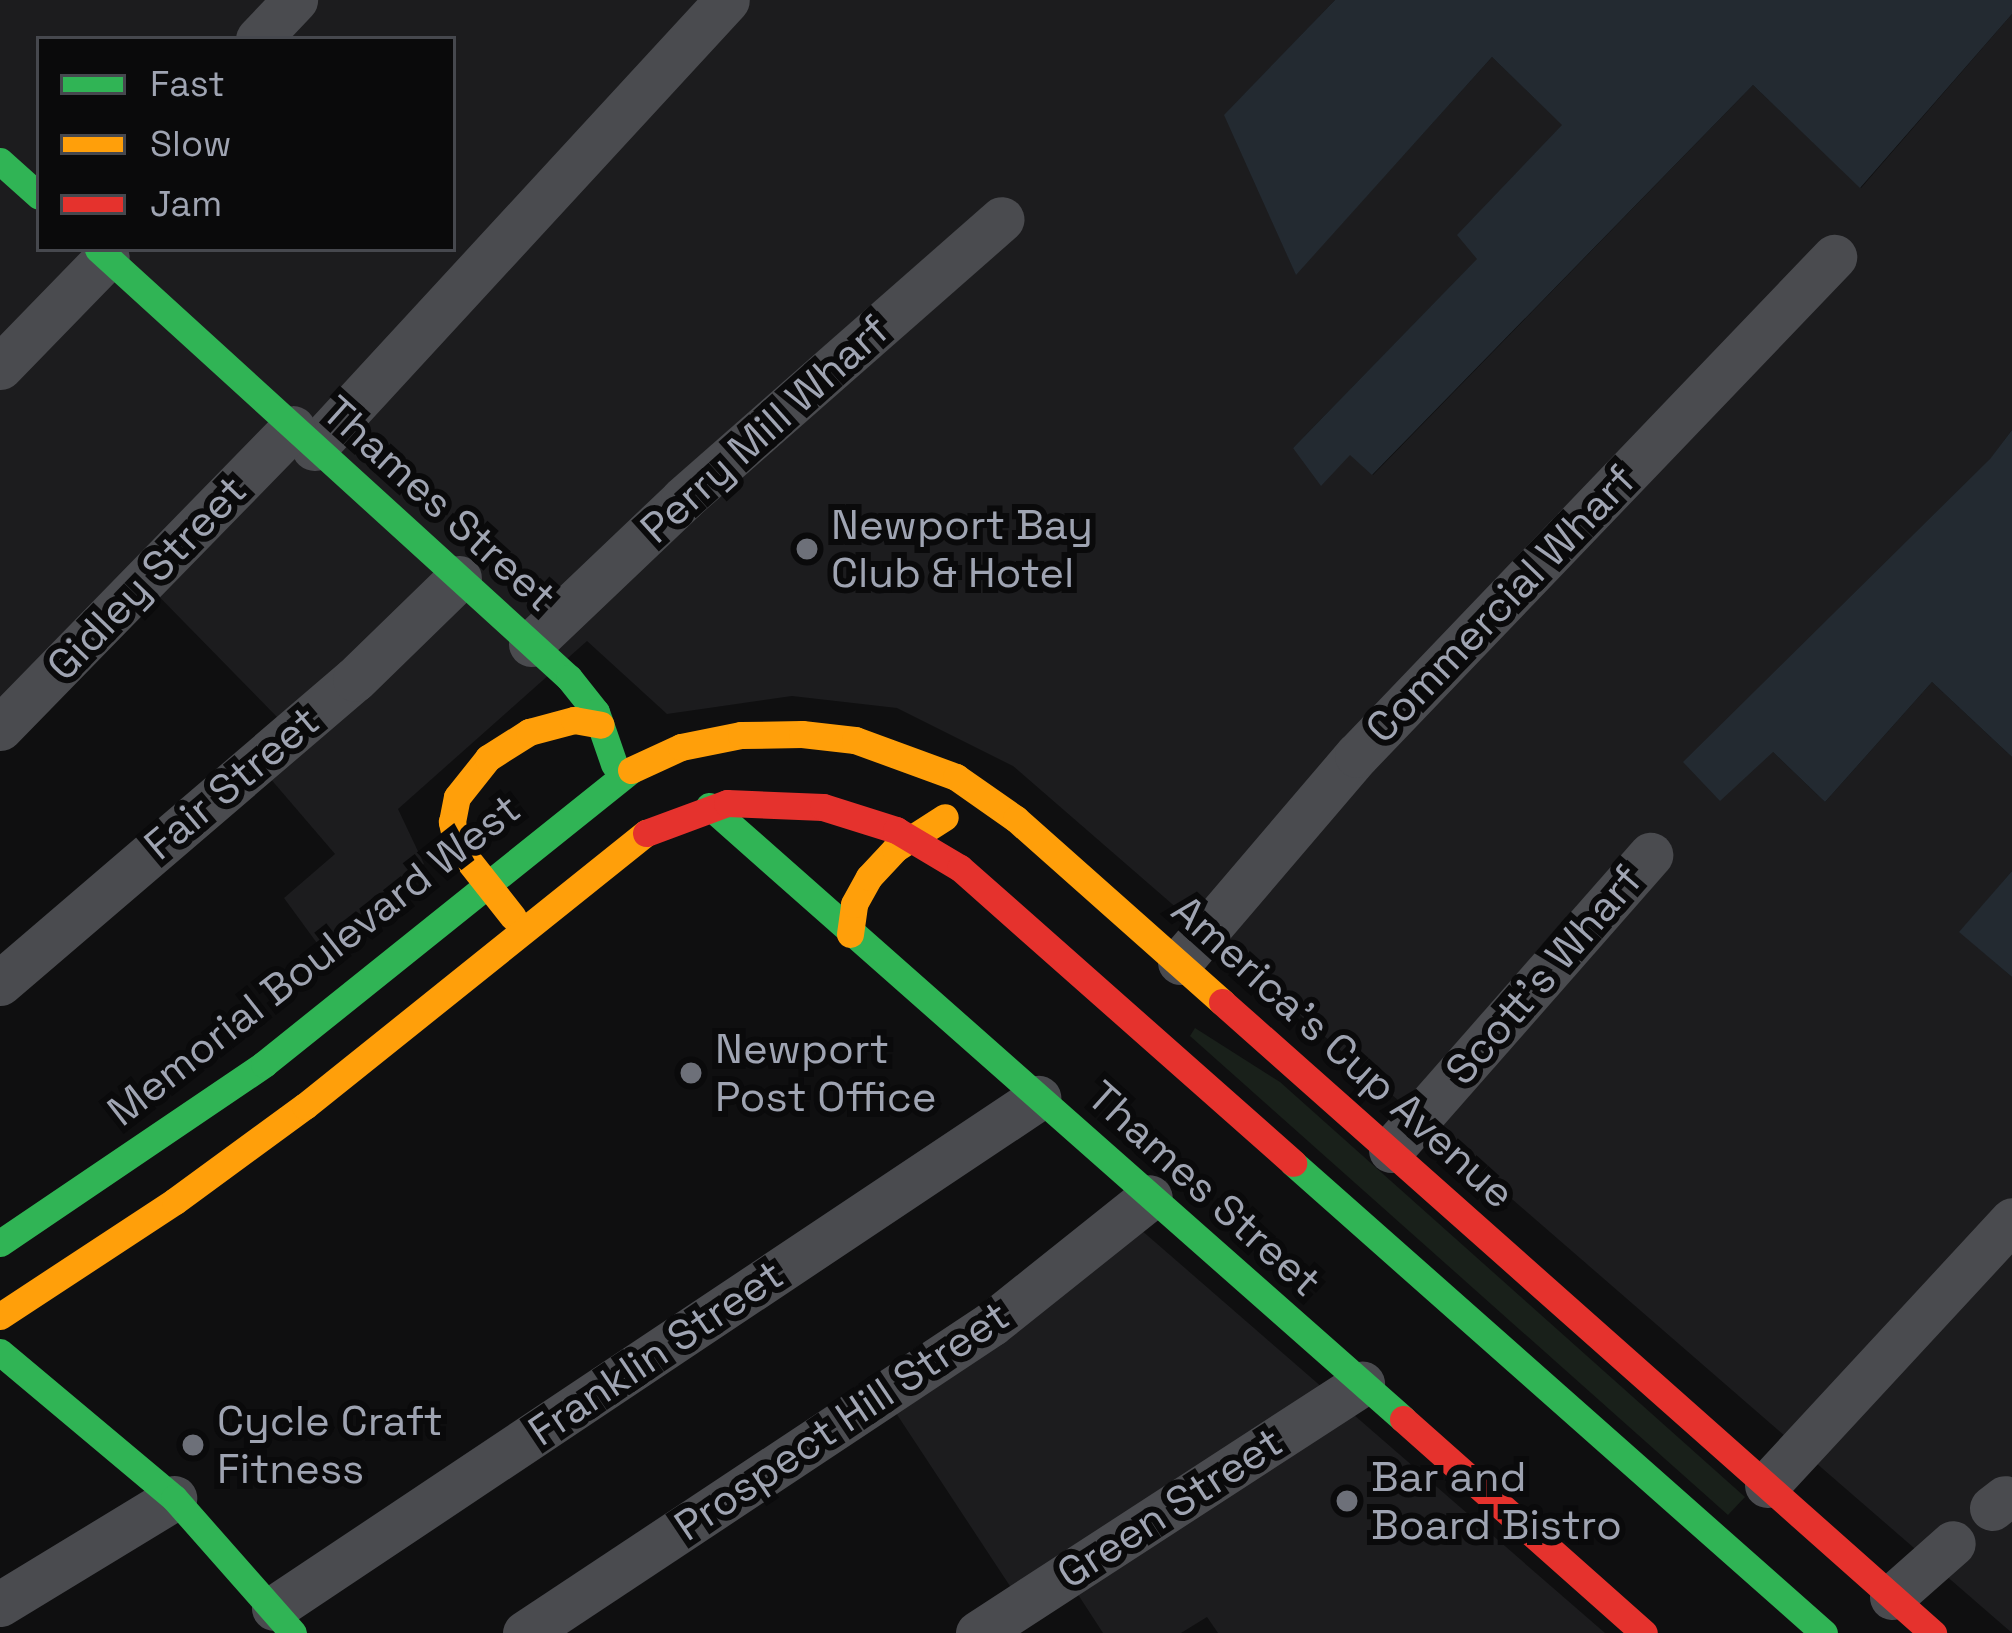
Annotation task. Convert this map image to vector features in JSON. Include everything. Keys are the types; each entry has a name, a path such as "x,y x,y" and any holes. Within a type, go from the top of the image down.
{"main road":[{"path":"0,161 36,193"},
{"name":"Thames Street","path":"103,253 578,687 602,725 616,778 613,836 594,870"},
{"path":"524,930 485,884 453,834 453,808 465,783 488,758 529,732 574,720 602,725"},
{"name":"America's Cup Avenue","path":"616,778 666,753 717,739 819,735 904,754 956,777 1001,808 1180,962 1933,1633"},
{"name":"Memorial Boulevard West","path":"0,1243 250,1074 616,778"},
{"path":"0,1316 175,1202 305,1106 652,827 709,806 768,802 823,807 910,837 972,878 1825,1633"},
{"name":"Thames Street","path":"709,806 1644,1633"},
{"path":"850,934 860,891 910,837 956,813 1001,808"},
{"path":"0,1352 174,1498 283,1621"},
{"path":"1585,1622 1608,1601"}],"street":[{"path":"261,36 296,0"},
{"name":"Gidley Street","path":"0,728 304,438 727,0"},
{"name":"Perry Mill Wharf","path":"531,644 682,499 1002,219"},
{"path":"0,367 103,253"},
{"name":"Commercial Wharf","path":"1180,962 1357,755 1834,257"},
{"name":"Fair Street","path":"0,983 355,679 459,578"},
{"name":"Scott's Wharf","path":"1391,1150 1650,855"},
{"name":"Franklin Street","path":"283,1621 1038,1098"},
{"name":"Prospect Hill Street","path":"525,1633 992,1324 1150,1197"},
{"path":"1767,1485 2012,1220"},
{"name":"Green Street","path":"979,1633 1362,1384"},
{"path":"0,1604 174,1498"},
{"path":"1892,1597 1953,1543"}],"shaded area":[{"path":"0,0 1335,0 1225,115 1296,274 1492,57 1563,125 1458,235 1478,259 1293,448 1351,455 1373,475 1753,85 1861,188 2012,14 2012,430 1773,752 1825,802 1932,682 2012,757 2012,871 1960,932 2012,977 2012,1633 1013,766 897,708 792,696 667,714 587,641 398,809 424,864 322,950 284,898 335,854 245,749 278,718 135,572 0,708"},
{"path":"1335,0 2012,0 2012,14 1860,188 1753,85 1372,475 1350,455 1321,486 1293,448 1477,259 1457,235 1562,125 1492,57 1296,275 1224,115"},
{"path":"2012,430 2012,757 1932,682 1825,802 1773,752 1720,801 1683,762 1990,459"},
{"path":"2012,871 2012,977 1959,932"},
{"path":"1195,1028 1280,1082 1745,1497 1728,1515 1190,1036"},
{"path":"1140,1229 1605,1633 1218,1633 1207,1617 1181,1633 1103,1633 1077,1593 1033,1621 892,1407"}],"traffic: fast":[{"path":"0,161 36,193"},
{"path":"101,252 569,678 596,712 614,764"},
{"path":"0,1243 264,1064 631,770"},
{"path":"709,806 1403,1419"},
{"path":"1293,1163 1824,1633"},
{"path":"0,1352 174,1498 293,1633"}],"traffic: slow":[{"path":"513,917 457,846 452,822 457,797 488,758 529,732 574,720 601,725"},
{"path":"631,770 681,747 741,735 802,734 855,740 956,777 1016,819 1222,1002"},
{"path":"850,934 854,904 869,877 895,849 945,817"},
{"path":"0,1316 175,1201 305,1106 646,833"}],"traffic: jam":[{"path":"646,833 727,803 823,807 896,830 960,868 1293,1163"},
{"path":"1222,1002 1933,1633"},
{"path":"1403,1419 1644,1633"}],"place":[{"name":"Newport Bay Club & Hotel","path":"807,549"},
{"name":"Newport Post Office","path":"691,1073"},
{"name":"Cycle Craft Fitness","path":"193,1445"},
{"name":"Bar and Board Bistro","path":"1347,1501"}]}
